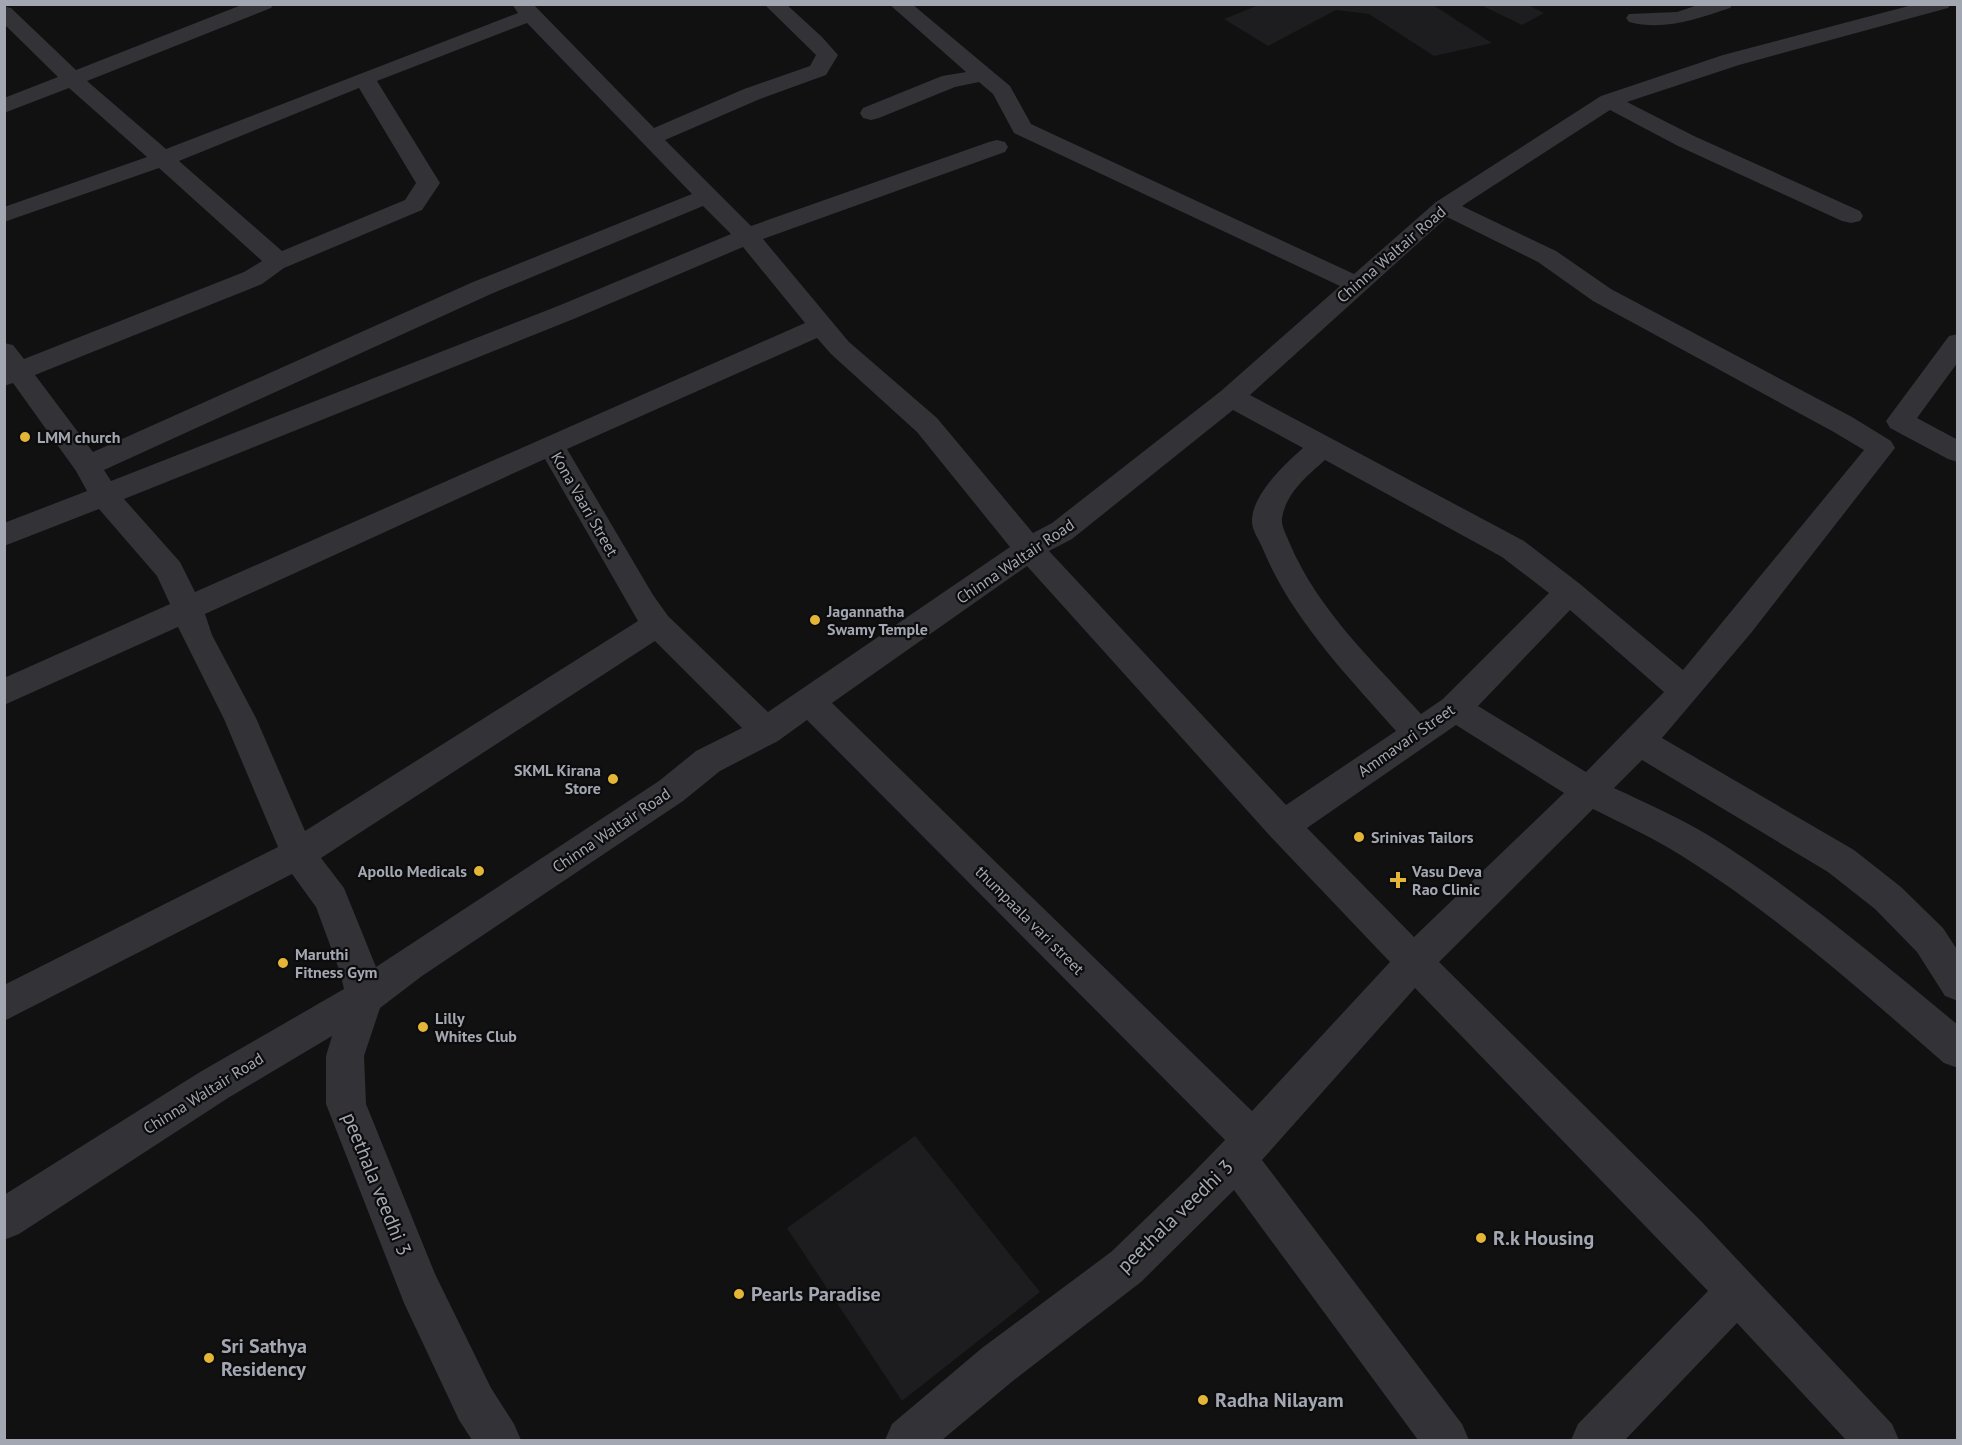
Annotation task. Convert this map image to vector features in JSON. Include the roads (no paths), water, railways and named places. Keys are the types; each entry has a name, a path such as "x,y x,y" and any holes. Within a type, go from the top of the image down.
{"street":[{"path":"651,138 752,94 818,70 827,55 815,40 793,24 774,4"},
{"path":"899,4 1002,91 1022,128 1356,285"},
{"path":"1636,18 1679,18 1723,4"},
{"name":"Chinna Waltair Road","path":"4,1220 214,1085 364,997 409,964 670,791 708,761 766,731 1029,549 1062,531 1231,398 1444,207 1609,102 1648,86 1731,60 1941,4"},
{"path":"4,106 260,5"},
{"path":"4,215 162,159 526,10 747,237 840,348 927,425 1029,549 1283,826 1414,962 1678,1228 1876,1440"},
{"path":"4,12 72,79 272,255 275,263"},
{"path":"872,113 950,81 983,75"},
{"path":"364,78 428,183 414,205 275,263 253,278 10,366 96,480 169,570 188,609 196,634 240,718 298,854 331,899 359,972 364,997"},
{"path":"1609,102 1686,141 1851,216"},
{"path":"96,480 534,325 747,237 997,147"},
{"path":"4,535 96,480 482,288 707,196"},
{"path":"1444,207 1524,245 1582,278 1602,295 1842,424 1881,448"},
{"name":"Kona Vaari Street","path":"766,731 657,624 642,603 551,445 823,325"},
{"name":"peethala veedhi 3","path":"908,1440 998,1364 1126,1267 1204,1192 1353,1032 1414,962 1640,742 1881,448 1958,342"},
{"path":"1231,398 1513,549 1569,592 1684,690"},
{"path":"1900,421 1958,453"},
{"path":"4,692 551,445"},
{"path":"1321,447 1287,480 1275,496 1267,521 1278,554 1320,621 1418,732"},
{"name":"Ammavari Street","path":"1283,826 1455,708 1569,592"},
{"path":"4,1004 298,854 657,624"},
{"name":"thumpaala vari street","path":"808,700 1244,1149 1446,1440"},
{"path":"1455,708 1588,791 1694,845 1843,952 1958,1050"},
{"path":"1640,742 1841,861 1888,898 1930,940 1958,984"},
{"name":"peethala veedhi 3","path":"364,997 345,1056 345,1104 419,1288 475,1404 498,1440"},
{"path":"1594,1440 1737,1292"}],"place":[{"name":"LMM church","path":"25,437"},
{"name":"Jagannatha Swamy Temple","path":"815,620"},
{"name":"SKML Kirana Store","path":"613,779"},
{"name":"Srinivas Tailors","path":"1359,837"},
{"name":"Apollo Medicals","path":"479,871"},
{"name":"Vasu Deva Rao Clinic","path":"1398,880"},
{"name":"Maruthi Fitness Gym","path":"283,963"},
{"name":"Lilly Whites Club","path":"423,1027"},
{"name":"R.k Housing","path":"1481,1238"},
{"name":"Pearls Paradise","path":"739,1294"},
{"name":"Sri Sathya Residency","path":"209,1358"},
{"name":"Radha Nilayam","path":"1203,1400"}]}
